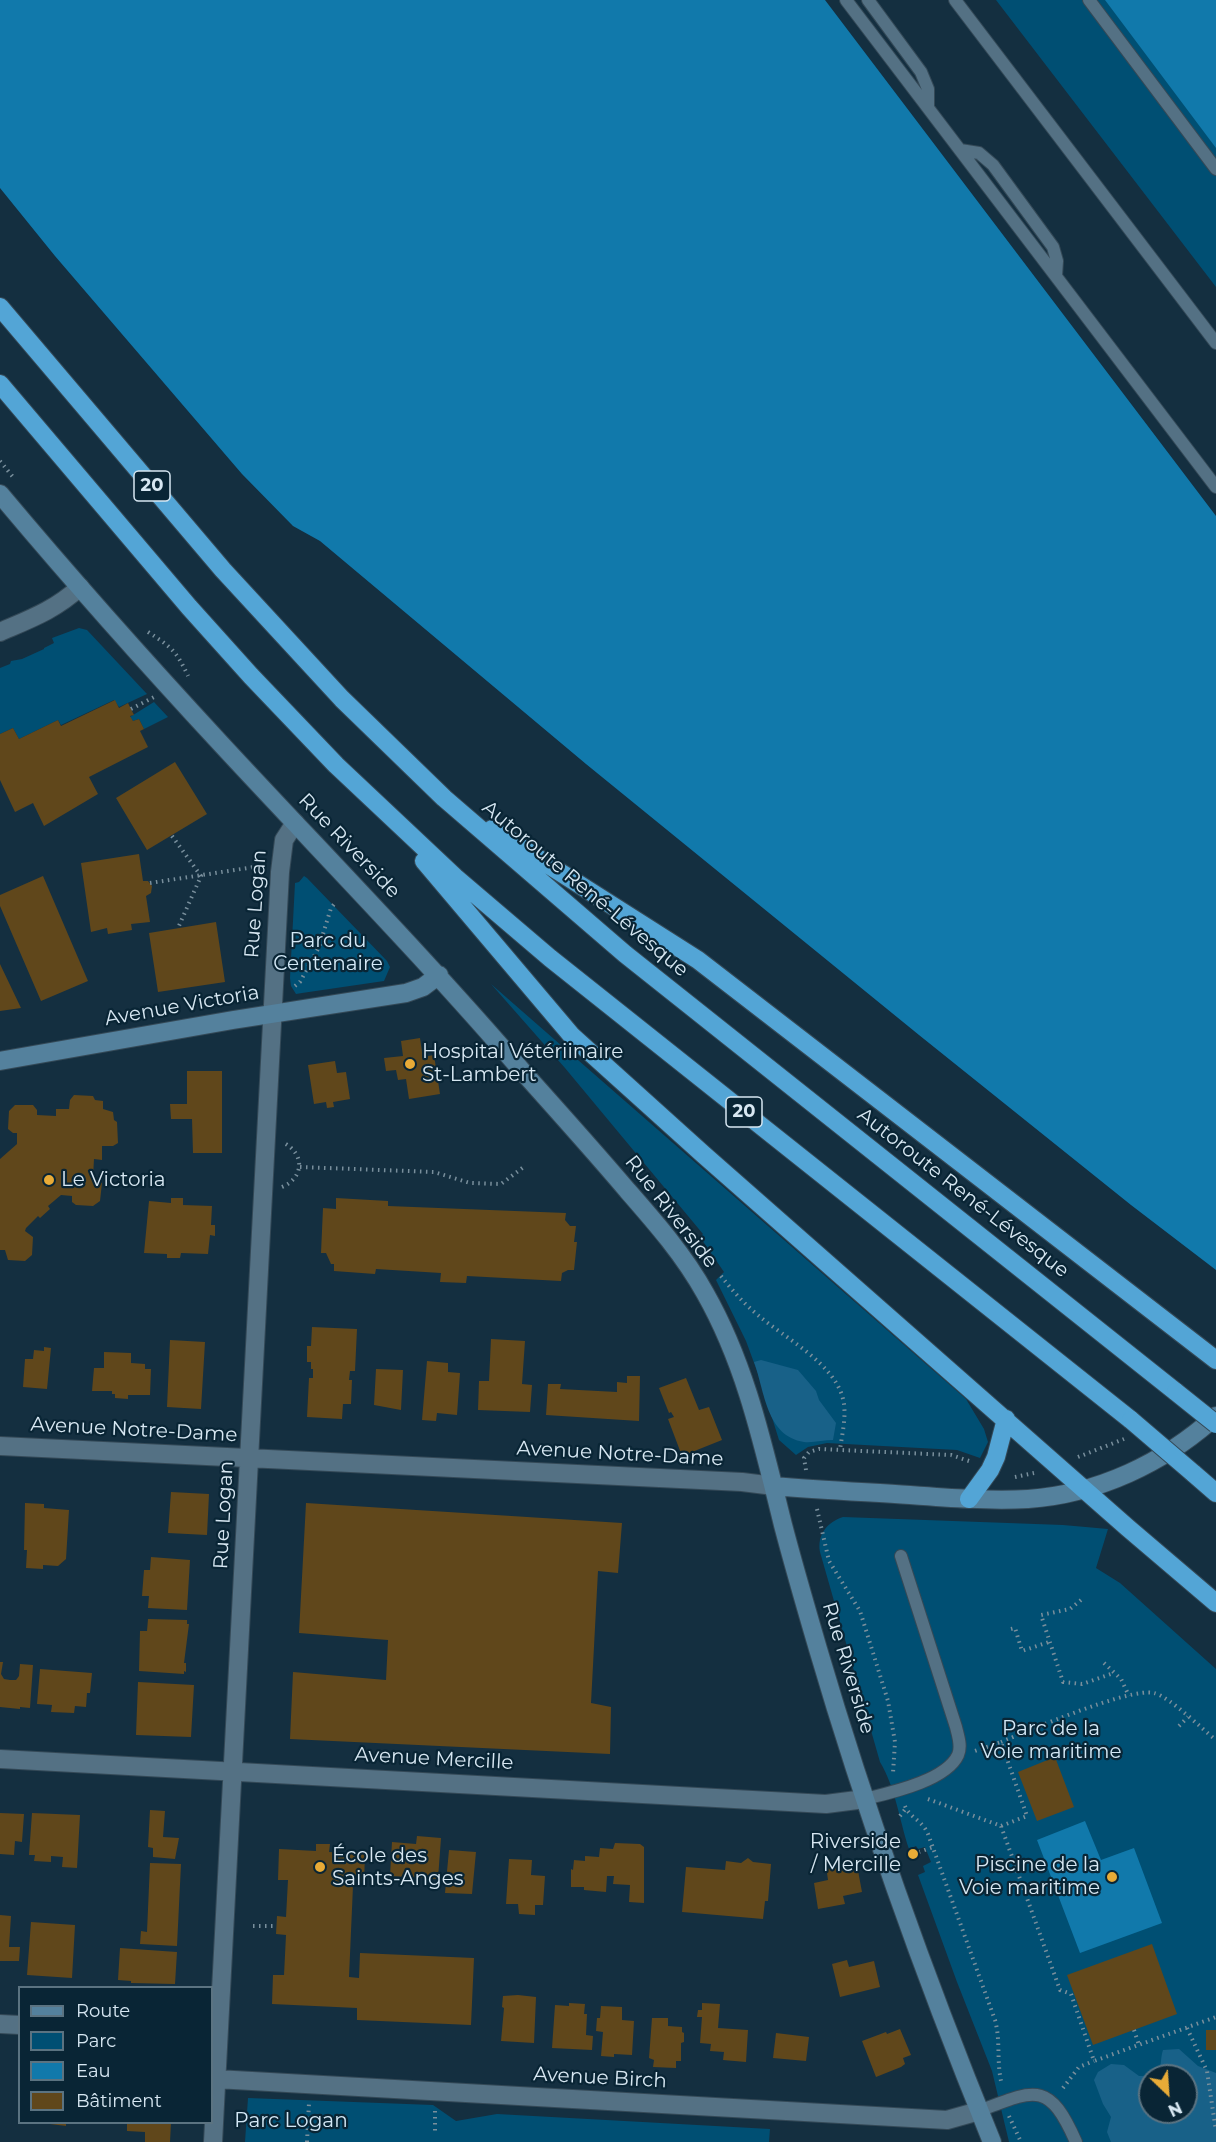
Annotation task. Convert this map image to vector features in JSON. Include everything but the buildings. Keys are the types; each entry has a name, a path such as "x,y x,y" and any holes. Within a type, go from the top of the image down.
{"highway":[{"name":"Autoroute René-Lévesque","path":"0,307 223,570 342,699 444,798 641,967 1216,1424"},
{"name":"20","path":"0,384 236,660 366,794 455,877 550,958 1131,1420 1216,1494"},
{"path":"366,794 572,1036 695,1148 1216,1603"},
{"path":"444,798 698,960 1216,1360"},
{"path":"969,1499 990,1470 996,1457 1006,1419"}],"street":[{"name":"Rue Riverside","path":"0,494 80,588 217,739 439,975 648,1214 693,1274 721,1323 743,1377 761,1434 813,1630 864,1799 914,1944 992,2142"},
{"path":"0,632 51,610 80,588"},
{"name":"Rue Logan","path":"213,2142 216,2079 214,2036 234,1771 282,846 295,823"},
{"name":"Avenue Victoria","path":"0,1062 272,1013 406,993 423,987 439,975"},
{"name":"Avenue Notre-Dame","path":"0,1446 742,1482 969,1499 1030,1498 1084,1488 1152,1463 1180,1446 1216,1416"},
{"name":"Avenue Mercille","path":"0,1759 826,1804 864,1799"},
{"path":"0,2024 18,2025"},
{"name":"Avenue Birch","path":"216,2079 947,2120 980,2110"}],"lane":[{"path":"846,0 1216,487"},
{"path":"868,0 921,72 928,89 928,107"},
{"path":"955,0 1216,343"},
{"path":"1089,0 1216,169"},
{"path":"864,1799 899,1790 935,1775 952,1763 959,1750 956,1727 901,1556"},
{"path":"980,2110 1025,2095 1047,2097 1059,2108 1076,2142"}],"path":[{"path":"131,709 154,697"},
{"path":"172,836 201,876"},
{"path":"150,883 261,866"},
{"path":"178,928 201,876"},
{"path":"292,989 300,982 319,947 331,908 335,903"},
{"path":"278,1189 290,1184 300,1167 298,1157 292,1147 281,1142"},
{"path":"300,1167 434,1172 470,1182 501,1184 525,1166"},
{"name":"Rue Riverside","path":"721,1276 757,1315 817,1361 830,1375 843,1400 840,1450"},
{"path":"804,1458 809,1452 819,1449 951,1455 968,1461"},
{"path":"1008,1476 1017,1477 1041,1472"},
{"name":"Rue Riverside","path":"824,1532 831,1565 860,1611 888,1701 895,1742 893,1774"},
{"path":"1081,1600 1070,1609 1041,1616 1063,1682 1082,1684 1114,1673"},
{"path":"1011,1629 1015,1628 1022,1651 1050,1642"},
{"path":"1104,1663 1124,1684 1129,1696"},
{"path":"994,1745 1046,1723 1129,1696 1153,1693 1162,1696 1216,1740"},
{"path":"1179,1726 1188,1717"},
{"path":"922,1802 930,1798 1001,1826 1027,1816 1001,1742"},
{"path":"1023,1807 1030,1804"},
{"path":"900,1816 905,1807 925,1827 995,2020 999,2037 997,2062 1000,2077 993,2076"},
{"path":"1001,1826 1060,1990 1071,1994 1094,2061"},
{"path":"913,1854 933,1847"},
{"path":"254,1926 277,1926"},
{"path":"1063,2088 1079,2067 1216,2017"},
{"path":"1187,2028 1207,2071 1216,2131"},
{"path":"1134,2030 1139,2045"},
{"path":"306,2142 311,2085"},
{"path":"435,2102 435,2131"},
{"path":"1010,2120 1021,2142"}],"green space":[{"path":"996,0 1216,0 1216,287"},
{"path":"79,628 87,630 147,694 119,707 114,700 61,725 58,720 19,739 13,728 0,734 0,668 10,664 11,661 22,659 44,649 54,643 52,638"},
{"path":"154,702 168,717 144,729 139,719 133,721 130,717"},
{"name":"Parc du Centenaire","path":"304,876 387,961 390,967 384,981 296,994 291,986 290,978 295,883"},
{"path":"491,984 966,1399 984,1429 988,1442 980,1458 957,1450 827,1443 808,1447 796,1455 779,1440 746,1341 716,1280 724,1272 700,1237 703,1234 565,1068"},
{"name":"Parc de la Voie maritime","path":"843,1517 1063,1525 1108,1529 1096,1568 1120,1583 1216,1669 1216,2142 1009,2142 992,2071 918,1875 925,1872 923,1866 931,1862 925,1847 918,1849 916,1846 909,1849 894,1793 880,1762 820,1552 820,1540 824,1530 832,1522"},
{"name":"Parc Logan","path":"248,2098 433,2105 456,2121 497,2114 770,2129 769,2142 245,2142"}],"shaded area":[{"path":"761,1360 798,1370 816,1391 819,1400 836,1423 833,1440 804,1442 791,1438 782,1431 774,1422 769,1411 754,1362"},
{"path":"1179,2049 1196,2064 1161,2064 1163,2050"},
{"path":"1111,2064 1124,2065 1138,2075 1138,2124 1198,2124 1198,2066 1216,2073 1216,2142 1111,2142 1107,2132 1111,2117 1103,2104 1094,2080 1098,2072"}],"water":[{"path":"0,0 825,0 1216,516 1216,1270 919,1035 586,764 320,541 293,526 242,474 55,256 0,188"},
{"path":"1105,0 1216,0 1216,148"},
{"path":"1085,1821 1101,1860 1134,1848 1162,1923 1080,1953 1037,1840"}],"place":[{"name":"Hospital Vétériinaire St-Lambert","path":"410,1064"},
{"name":"Le Victoria","path":"49,1180"},
{"name":"Riverside / Mercille","path":"913,1854"},
{"name":"École des Saints-Anges","path":"320,1867"},
{"name":"Piscine de la Voie maritime","path":"1112,1877"}]}
